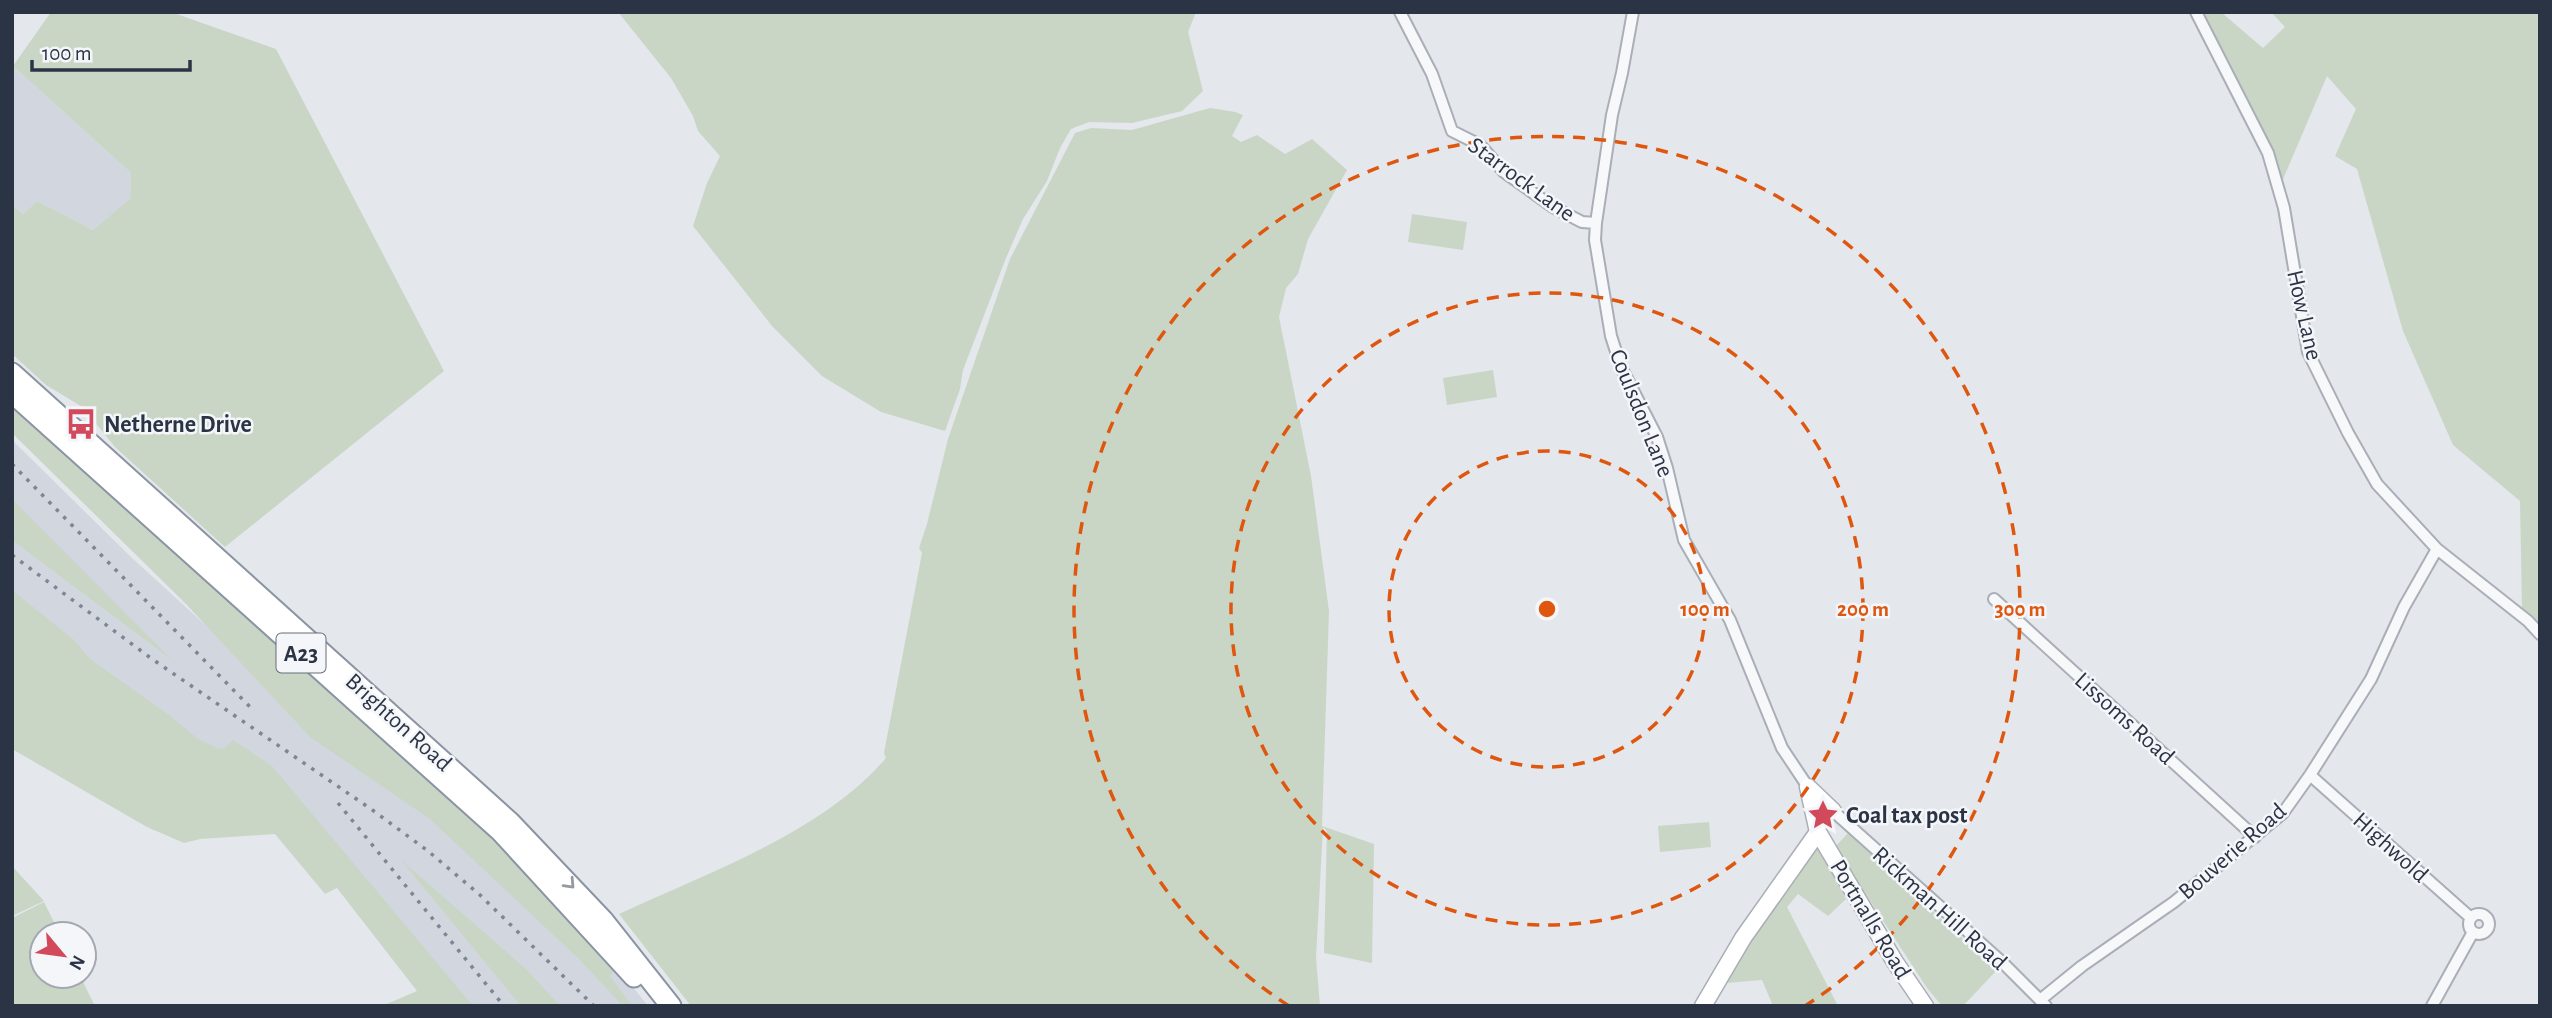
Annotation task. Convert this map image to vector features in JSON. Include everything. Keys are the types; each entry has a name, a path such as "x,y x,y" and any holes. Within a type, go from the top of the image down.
{"highway":[{"name":"Brighton Road","path":"12,373 510,822 603,920 671,1006"},
{"name":"Brighton Road","path":"12,393 501,832 637,981 656,1006"}],"street":[{"name":"Starrock Lane","path":"1401,12 1432,74 1452,131 1480,145 1504,172 1553,207 1582,222 1596,223"},
{"name":"Coulsdon Lane","path":"1633,12 1612,115 1596,223 1595,240 1611,336 1621,367 1657,438 1684,540 1730,620 1782,748 1808,787 1833,811"},
{"name":"How Lane","path":"2196,12 2268,153 2284,208 2308,352 2348,433 2377,484 2437,549 2528,621 2540,634"},
{"name":"Bouverie Road","path":"2043,1003 2082,966 2174,902 2283,813 2371,679 2404,607 2437,549"},
{"name":"Lissoms Road","path":"1994,599 2255,836"},
{"name":"Highwold","path":"2310,775 2471,918"},
{"name":"Coulsdon Lane","path":"1808,787 1818,832"},
{"name":"Rickman Hill Road","path":"1833,811 2043,1003"},
{"path":"1703,1006 1743,938 1818,832"},
{"name":"Portnalls Road","path":"1818,832 1895,962 1925,1006"},
{"path":"2482,915 2489,923 2484,933 2473,932 2470,928 2471,918 2482,915"},
{"path":"2432,1006 2473,932"}],"shaded area":[{"path":"13,66 131,173 130,200 93,230 37,201 23,214 12,205"},
{"path":"12,440 131,557 318,728 439,816 609,975 616,966 648,1006 472,1006 259,793 12,641"}],"green space":[{"path":"51,12 171,12 276,49 444,371 225,547 115,447 89,411 46,385 12,354 12,205 23,214 37,201 93,230 130,199 131,173 13,66"},
{"path":"618,12 1196,12 1188,32 1203,91 1182,111 1132,123 1089,122 1071,129 1047,181 1023,219 1006,258 963,370 960,389 945,431 881,412 822,376 772,326 693,226 707,183 720,156 698,131 693,116 671,78"},
{"path":"2200,12 2221,12 2263,48 2285,27 2271,12 2540,12 2540,631 2528,621 2522,607 2520,501 2453,445 2403,331 2357,169 2335,156 2356,109 2327,76 2278,191 2249,101"},
{"path":"1210,108 1243,115 1232,136 1241,142 1257,135 1285,154 1312,139 1347,170 1308,239 1298,274 1286,288 1279,317 1311,476 1329,611 1322,826 1374,844 1372,963 1324,953 1327,831 1323,827 1316,958 1320,1006 691,1006 619,914 762,849 797,830 860,785 886,758 884,753 922,553 919,548 948,439 1010,259 1075,133 1091,128 1132,130"},
{"path":"1412,214 1467,222 1463,250 1408,242"},
{"path":"1493,370 1497,397 1447,405 1443,378"},
{"path":"12,408 495,836 616,966 610,976 632,1006 623,1006 578,958 430,819 310,737 185,603 12,433"},
{"path":"12,499 172,660 12,540"},
{"path":"12,590 74,640 90,659 198,739 219,749 225,748 233,740 272,766 473,1006 382,1006 417,991 337,888 325,894 275,834 200,839 184,843 147,827 12,749"},
{"path":"1709,822 1711,847 1660,852 1658,826"},
{"path":"1848,833 1997,970 1963,1006 1942,1006 1927,988 1835,847"},
{"path":"1818,843 1846,899 1828,916 1798,894 1787,907 1838,1006 1773,1006 1762,980 1726,983 1749,940"},
{"path":"401,860 526,969 560,1006 521,1006"},
{"path":"12,866 44,901 12,916"},
{"path":"44,902 53,920 28,920 28,990 87,990 95,1006 12,1006 12,918"}],"railway":[{"path":"12,464 253,710"},
{"path":"12,555 152,659 428,851 480,895 594,1006"},
{"path":"338,803 504,1006"}],"place":[{"name":"Netherne Drive","path":"81,424"},
{"name":"Coal tax post","path":"1823,815"}]}
